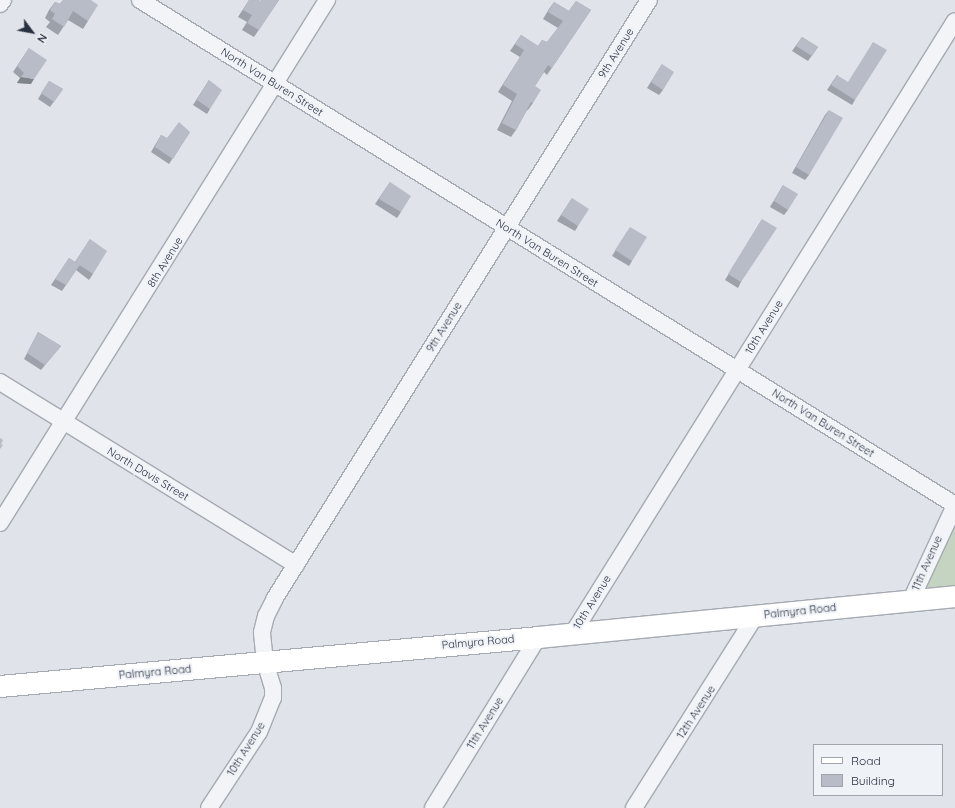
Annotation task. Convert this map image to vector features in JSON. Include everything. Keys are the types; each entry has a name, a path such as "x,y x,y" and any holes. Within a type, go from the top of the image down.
{"main road":[{"name":"Palmyra Road","path":"0,686 538,637 955,596"}],"street":[{"path":"0,4 3,0"},
{"name":"North Van Buren Street","path":"140,0 275,86 955,505"},
{"name":"8th Avenue","path":"0,523 64,424 328,0"},
{"name":"9th Avenue","path":"265,662 262,632 266,616 296,565 506,227 649,0"},
{"name":"10th Avenue","path":"573,633 955,21"},
{"name":"North Davis Street","path":"0,382 64,424 296,565"},
{"name":"11th Avenue","path":"911,600 955,505"},
{"name":"12th Avenue","path":"634,808 756,615"},
{"name":"11th Avenue","path":"433,808 538,637"},
{"name":"10th Avenue","path":"209,808 266,717 272,698 273,688 265,662"}],"green space":[{"path":"955,509 955,596 914,600"}],"building":[{"path":"63,0 91,0 98,5 88,21 73,11 64,27 52,19 55,14 50,10 55,2 61,4"},
{"path":"249,0 279,0 259,30 247,23 252,15 243,10"},
{"path":"576,1 591,10 552,68 548,65 535,86 541,90 533,103 531,102 516,130 502,123 517,94 503,85 524,50 515,44 521,35 538,46 542,40 547,42 563,21 548,12 554,2 569,11"},
{"path":"802,37 818,47 812,56 796,46"},
{"path":"873,42 887,50 855,100 831,85 837,75 848,82"},
{"path":"29,48 47,60 34,79 21,77 24,73 17,66"},
{"path":"662,64 674,72 663,90 651,82"},
{"path":"209,80 222,90 210,109 197,100"},
{"path":"49,81 63,89 54,102 41,93"},
{"path":"829,110 843,118 809,175 796,167"},
{"path":"179,122 190,132 173,159 155,147 161,135 167,138"},
{"path":"390,182 411,196 401,212 379,199"},
{"path":"783,185 798,194 788,210 774,201"},
{"path":"572,198 589,209 578,226 561,215"},
{"path":"762,219 777,228 741,282 728,274"},
{"path":"630,227 647,237 632,261 615,250"},
{"path":"90,239 107,251 93,274 75,262"},
{"path":"69,258 80,265 66,285 55,279"},
{"path":"38,332 61,346 45,365 27,353"},
{"path":"0,438 3,440 1,444 3,445 0,449"}]}
